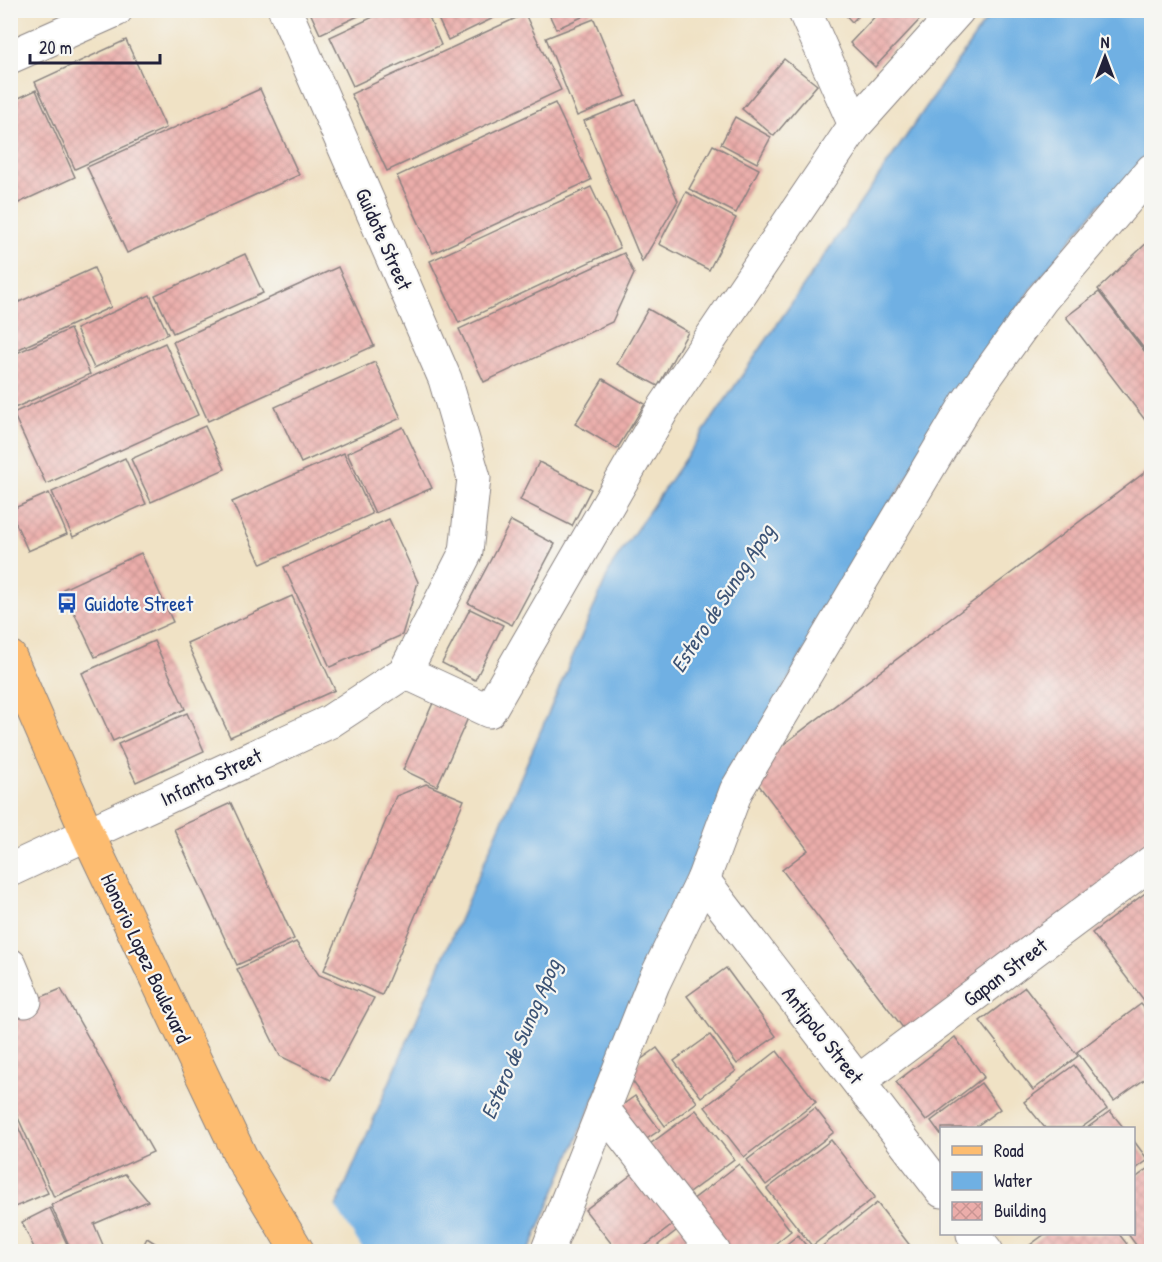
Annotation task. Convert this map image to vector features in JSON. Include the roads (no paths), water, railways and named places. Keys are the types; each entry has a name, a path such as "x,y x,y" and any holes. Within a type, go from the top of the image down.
{"main road":[{"name":"Honorio Lopez Boulevard","path":"10,657 88,835 241,1158 298,1251"}],"street":[{"path":"10,57 116,10"},
{"name":"Guidote Street","path":"285,10 445,379 474,478 466,552 405,672"},
{"path":"804,10 855,125"},
{"path":"405,672 489,711 663,409 855,125 958,10"},
{"path":"548,1251 653,984 703,880 736,791 967,403 1041,300 1152,170"},
{"name":"Infanta Street","path":"10,870 329,722 405,672"},
{"name":"Gapan Street","path":"859,1081 1152,862"},
{"name":"Antipolo Street","path":"703,880 940,1188"},
{"path":"10,965 26,1001"},
{"path":"603,1109 714,1251"},
{"path":"975,1235 987,1251"}],"water":[{"name":"Estero de Sunog Apog","path":"992,11 1151,11 1151,159 1099,205 1036,283 977,366 848,571 722,801 529,1251 311,1252 335,1209 612,565"}],"place":[{"name":"Guidote Street","path":"67,603"}]}
